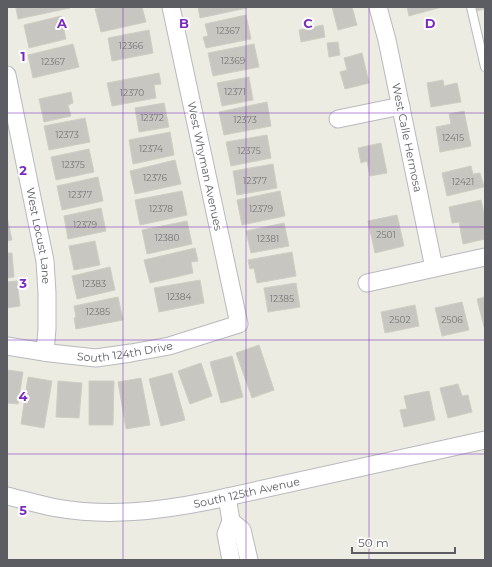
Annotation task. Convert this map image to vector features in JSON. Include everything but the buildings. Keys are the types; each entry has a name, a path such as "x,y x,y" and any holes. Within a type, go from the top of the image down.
{"street":[{"name":"West Whyman Avenues","path":"171,7 239,324"},
{"name":"West Calle Hermosa","path":"378,7 387,40 434,268"},
{"name":"West Locust Lane","path":"7,75 44,261 47,293 47,329 45,352"},
{"path":"338,119 401,106"},
{"path":"367,283 485,257"},
{"name":"South 124th Drive","path":"7,346 96,358 131,354 169,346 239,324"},
{"name":"South 125th Avenue","path":"7,496 58,508 109,513 142,512 176,508 485,440"},
{"path":"226,497 231,521 226,534 231,560"},
{"path":"231,521 242,530 249,560"}],"lane":[{"path":"471,7 485,67"}]}
